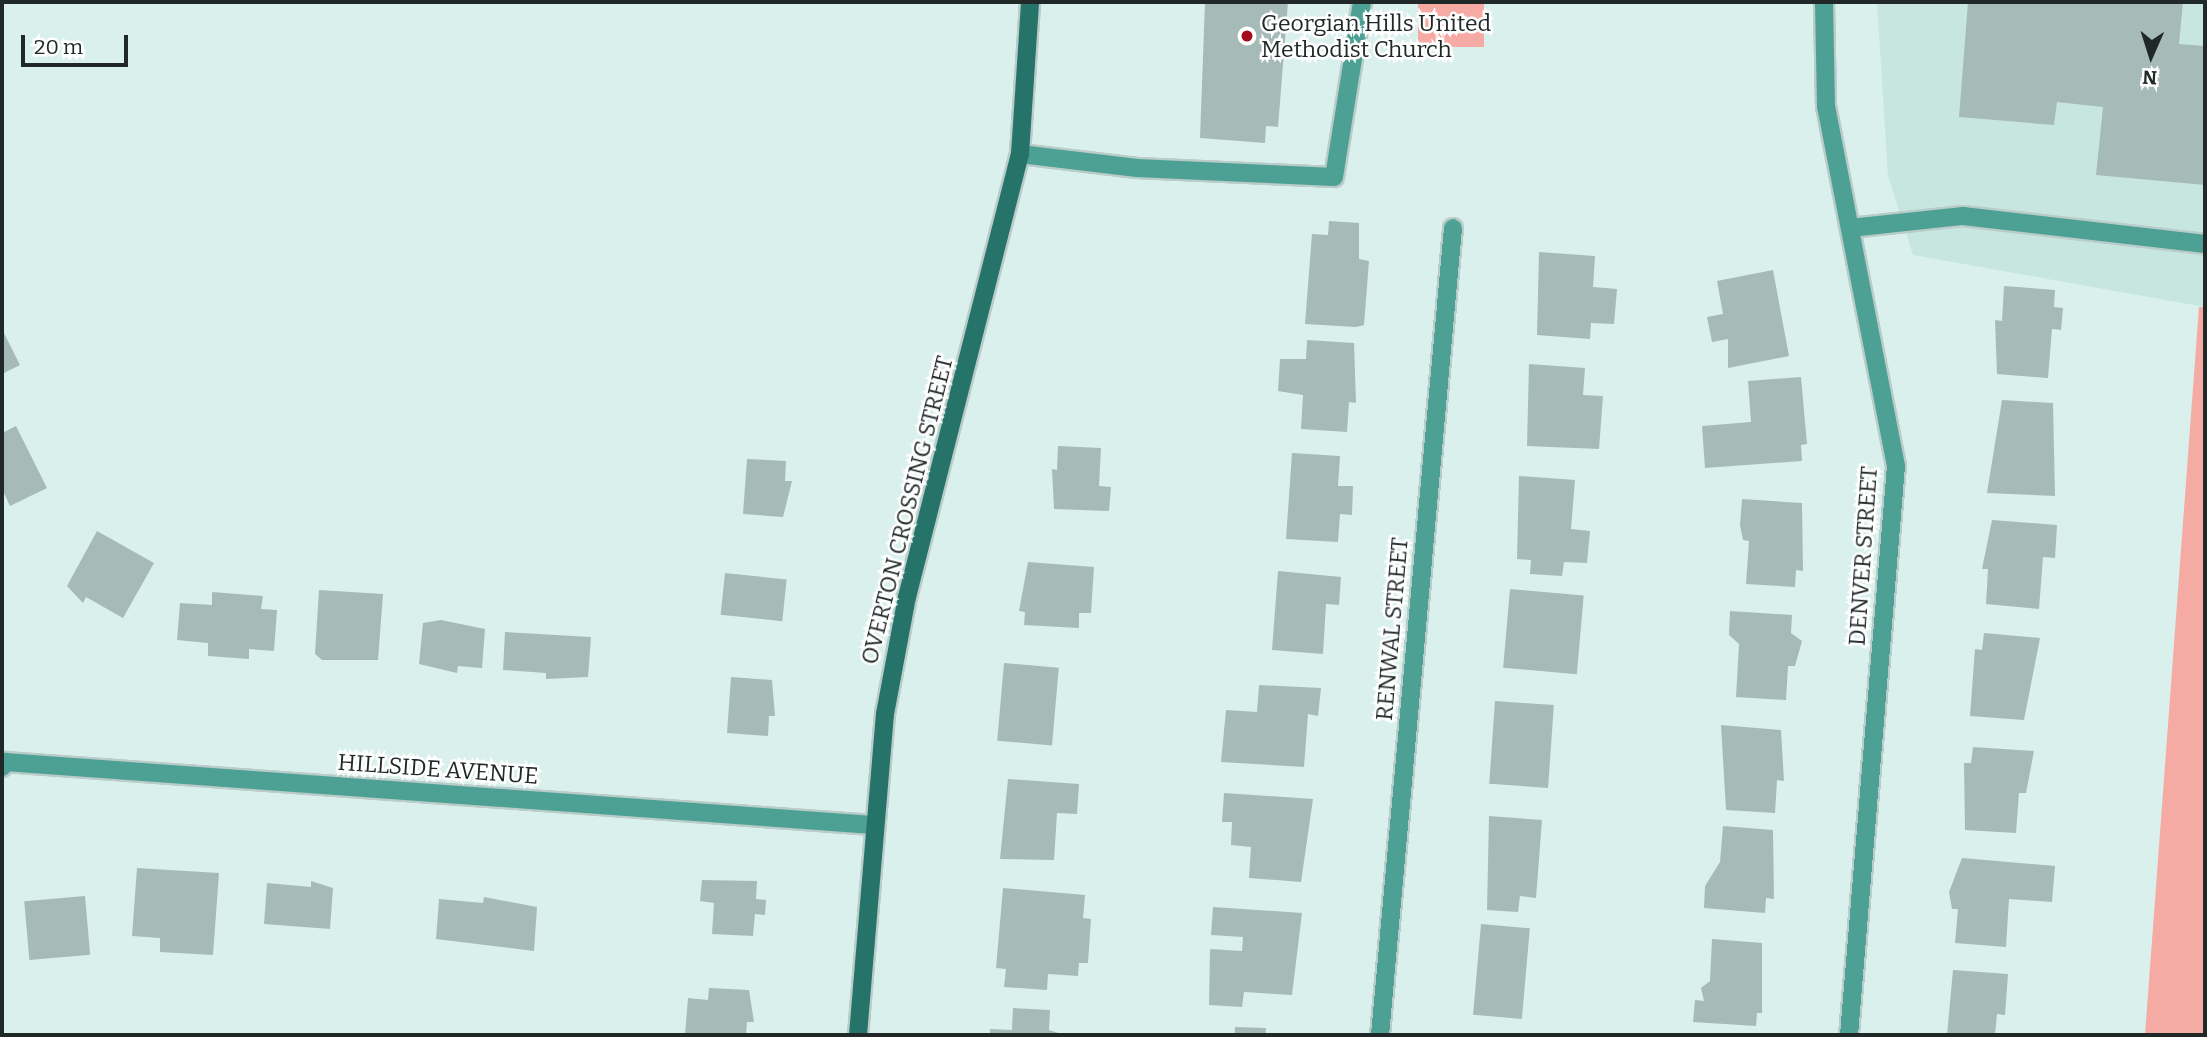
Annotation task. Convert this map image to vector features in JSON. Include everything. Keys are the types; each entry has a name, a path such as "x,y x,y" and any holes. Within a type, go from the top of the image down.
{"street":[{"name":"OVERTON CROSSING STREET","path":"858,1035 873,825 907,597 1020,153 1030,2"},
{"path":"1020,153 1137,168 1334,177 1362,2"},
{"name":"DENVER STREET","path":"1824,2 1826,106 1896,466 1849,1035"},
{"path":"1850,228 1963,216 2205,244"},
{"name":"RENWAL STREET","path":"1380,1035 1452,228"},
{"name":"HILLSIDE AVENUE","path":"3,762 873,825"}],"shaded area":[{"path":"1418,2 1484,2 1484,47 1418,47"},
{"path":"1877,2 2205,2 2205,307 1913,255 1888,176"},
{"path":"2199,307 2205,307 2205,1035 2145,1035"}],"building":[{"path":"1205,2 1288,2 1278,127 1266,126 1265,143 1200,138"},
{"path":"1968,2 2183,2 2179,44 2205,46 2205,185 2096,175 2103,107 2057,102 2054,125 1959,117"},
{"path":"1329,221 1359,223 1359,259 1369,261 1364,325 1356,327 1305,324 1312,234 1328,235"},
{"path":"1539,252 1595,256 1593,287 1617,289 1614,324 1591,323 1590,339 1537,335"},
{"path":"1773,270 1789,356 1728,368 1728,339 1712,342 1707,317 1723,314 1717,281"},
{"path":"2004,286 2055,290 2054,307 2063,308 2061,330 2052,329 2048,378 1997,374 1995,320 2002,321"},
{"path":"2,329 20,365 2,374"},
{"path":"1307,340 1354,343 1356,403 1349,402 1347,432 1301,429 1303,395 1278,391 1280,359 1306,359"},
{"path":"1529,364 1585,368 1583,395 1603,396 1599,449 1527,446"},
{"path":"1801,377 1807,444 1801,445 1802,461 1705,468 1702,426 1751,422 1748,381"},
{"path":"2002,400 2053,403 2055,496 1987,493"},
{"path":"16,426 47,488 10,506 2,489 2,433"},
{"path":"1058,446 1101,448 1099,486 1111,487 1109,511 1054,509 1052,469 1057,470"},
{"path":"1292,453 1340,456 1338,486 1353,486 1352,515 1340,514 1338,542 1286,539"},
{"path":"747,459 786,461 785,481 792,481 783,517 743,514"},
{"path":"1519,476 1575,480 1571,529 1590,531 1587,563 1564,562 1562,576 1530,574 1531,560 1517,559"},
{"path":"1742,499 1802,503 1803,571 1796,570 1795,587 1746,584 1749,541 1743,540 1740,525"},
{"path":"1992,520 2057,525 2055,558 2043,557 2039,609 1986,604 1988,569 1982,569"},
{"path":"97,531 154,563 123,618 86,597 83,603 67,586"},
{"path":"1028,562 1094,567 1091,613 1079,613 1079,628 1024,625 1025,612 1019,611"},
{"path":"1278,571 1341,577 1339,605 1326,604 1323,654 1272,650"},
{"path":"725,573 787,579 782,621 721,615"},
{"path":"1510,589 1584,595 1577,674 1503,668"},
{"path":"319,590 383,594 378,660 322,660 315,654"},
{"path":"212,592 263,596 261,609 277,610 274,651 249,649 249,659 208,656 208,643 177,640 180,603 212,605"},
{"path":"1730,611 1792,615 1791,633 1802,641 1795,666 1788,666 1786,700 1736,697 1739,644 1729,635"},
{"path":"441,620 485,629 482,668 458,666 457,673 419,664 423,623"},
{"path":"505,632 591,637 588,677 546,679 546,673 503,670"},
{"path":"1984,633 2040,638 2024,720 1970,716 1975,649 1982,650"},
{"path":"1004,663 1059,668 1052,745 997,741"},
{"path":"731,677 772,680 775,716 769,716 768,736 727,733"},
{"path":"1259,685 1321,688 1318,716 1308,714 1304,767 1221,762 1226,710 1257,712"},
{"path":"1495,701 1554,705 1548,788 1489,784"},
{"path":"1721,725 1781,730 1784,781 1777,780 1775,813 1726,810"},
{"path":"1973,747 2034,751 2026,793 2019,793 2016,833 1965,830 1964,763 1971,763"},
{"path":"1008,779 1079,784 1077,814 1057,813 1054,860 1000,859"},
{"path":"1224,793 1313,799 1301,882 1249,878 1251,847 1231,845 1232,822 1222,822"},
{"path":"1489,816 1542,820 1536,898 1520,896 1518,912 1487,910"},
{"path":"1723,826 1773,830 1774,899 1766,898 1765,913 1704,908 1705,886 1720,862"},
{"path":"1962,858 2055,866 2052,902 2009,899 2006,947 1955,943 1958,909 1952,909 1949,892"},
{"path":"137,868 219,873 213,955 160,952 160,938 132,936"},
{"path":"702,880 757,881 756,899 766,900 765,915 755,914 753,936 712,934 714,903 700,901"},
{"path":"311,881 333,888 330,929 264,924 267,883 311,887"},
{"path":"1003,888 1085,895 1083,918 1091,919 1088,963 1079,963 1078,976 1048,974 1047,990 1004,987 1006,969 996,968"},
{"path":"85,896 90,955 29,960 24,901"},
{"path":"484,897 537,907 534,951 436,939 439,899 483,903"},
{"path":"1213,907 1302,913 1292,995 1244,992 1242,1007 1209,1005 1210,949 1242,951 1243,937 1211,935"},
{"path":"1481,924 1530,928 1522,1019 1473,1015"},
{"path":"1712,939 1762,943 1762,1013 1757,1013 1756,1026 1693,1022 1695,1000 1704,1001 1701,988 1710,981"},
{"path":"1953,970 2008,974 2005,1015 1997,1014 1995,1035 1947,1035"},
{"path":"709,988 749,990 754,1022 747,1022 746,1035 685,1035 688,998 708,1000"},
{"path":"1013,1008 1050,1010 1049,1030 1065,1035 990,1035 990,1029 1012,1030"},
{"path":"1235,1027 1266,1028 1266,1035 1235,1035"}],"place":[{"name":"Georgian Hills United Methodist Church","path":"1247,36"}]}
